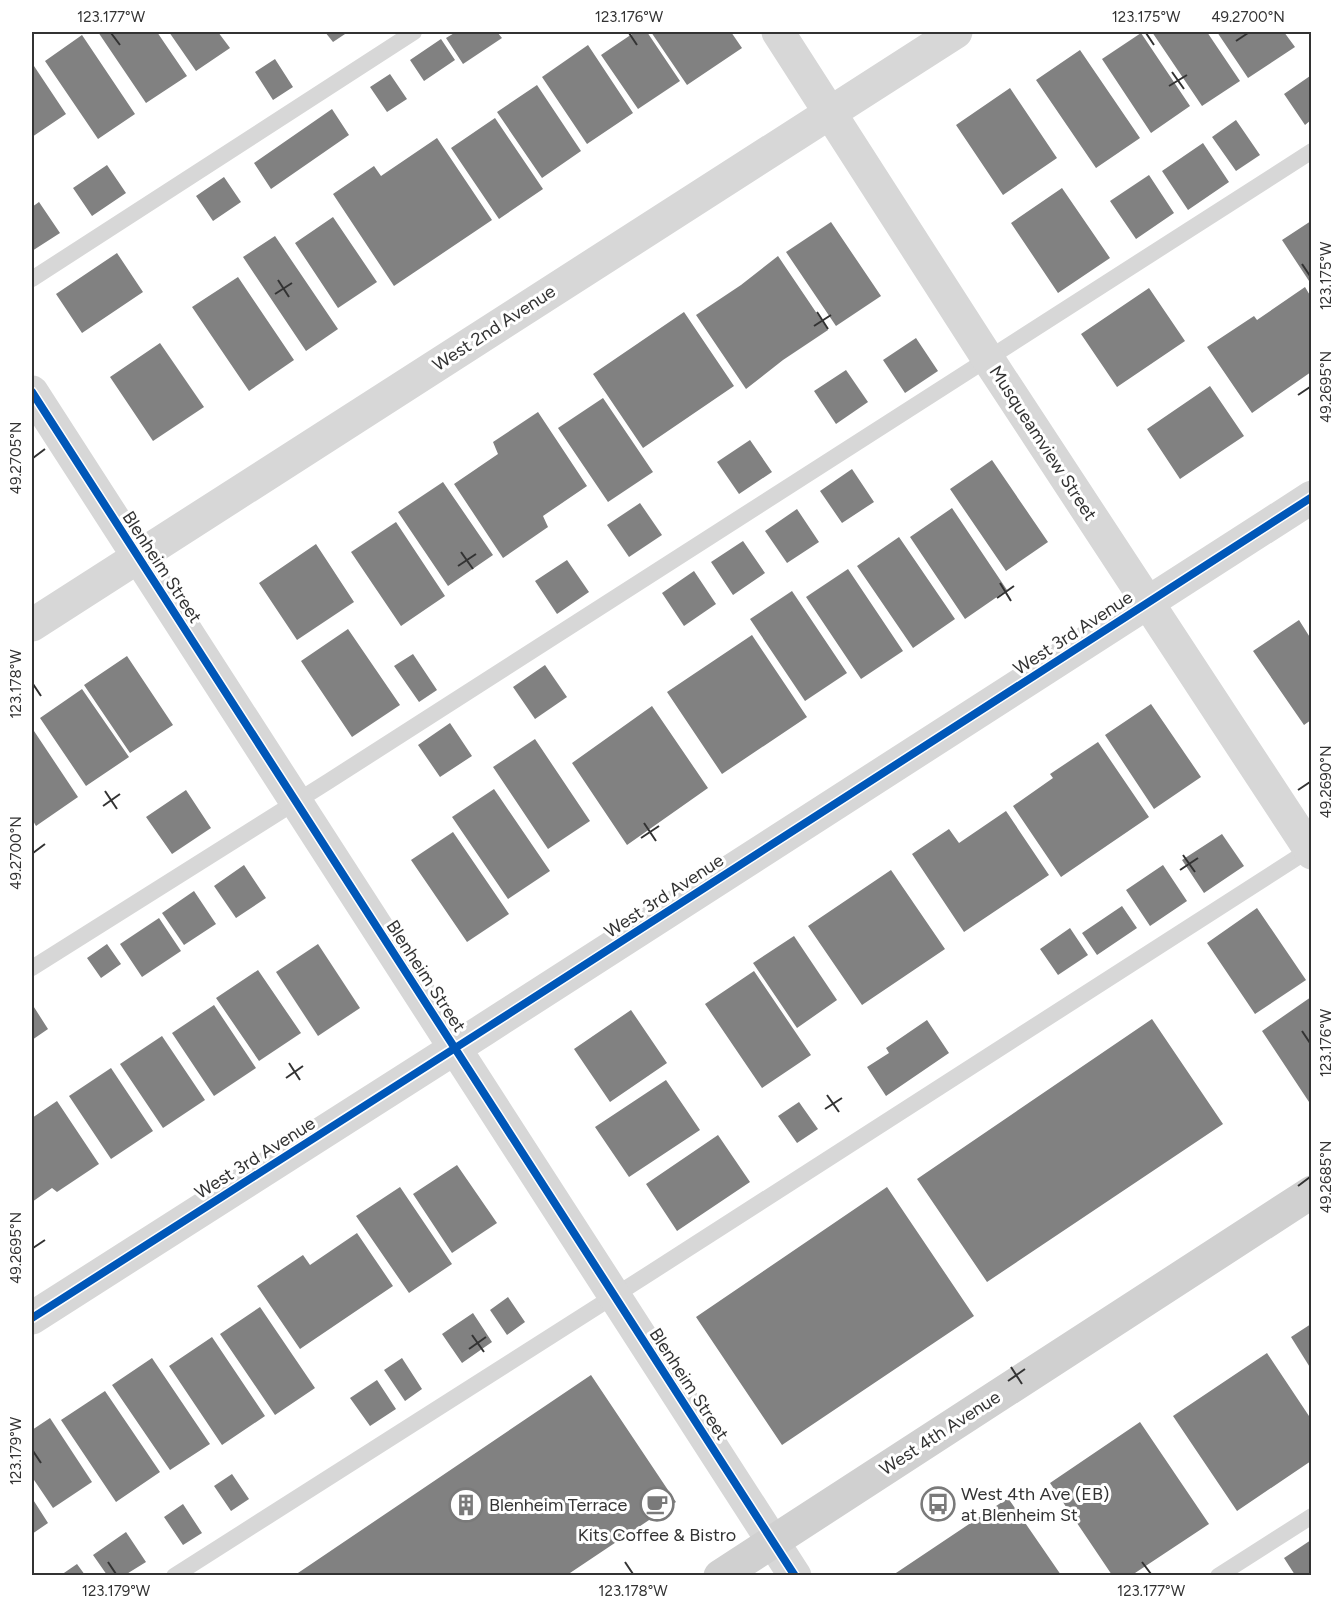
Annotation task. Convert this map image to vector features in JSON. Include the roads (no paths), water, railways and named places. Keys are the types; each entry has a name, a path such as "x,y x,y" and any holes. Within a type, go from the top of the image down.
{"main road":[{"name":"West 4th Avenue","path":"720,1575 1311,1192"}],"street":[{"name":"Musqueamview Street","path":"778,32 988,359 1311,850"},
{"name":"West 2nd Avenue","path":"32,625 956,32"},
{"name":"Blenheim Street","path":"32,392 795,1575"},
{"name":"West 3rd Avenue","path":"32,1318 1311,497"}],"lane":[{"path":"32,279 414,32"},
{"path":"32,968 1311,152"},
{"path":"174,1575 1311,850"},
{"path":"1218,1575 1311,1516"}],"place":[{"name":"Kits Coffee & Bistro","path":"657,1504"},
{"name":"West 4th Ave (EB) at Blenheim St","path":"938,1504"},
{"name":"Blenheim Terrace","path":"466,1505"}]}
